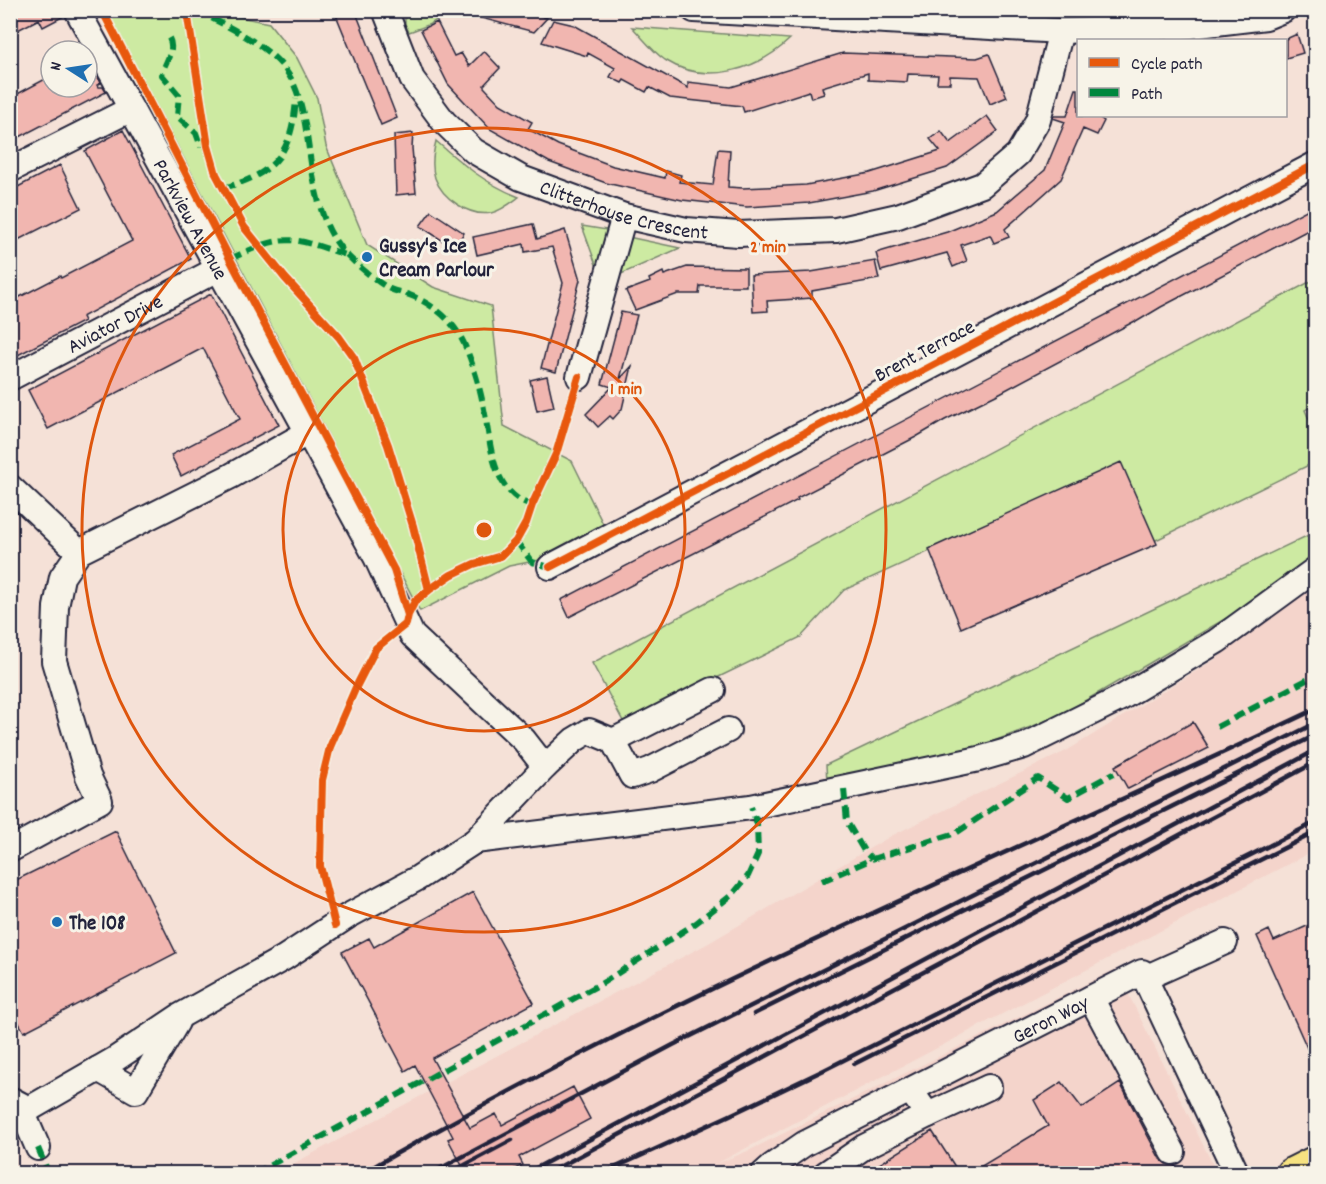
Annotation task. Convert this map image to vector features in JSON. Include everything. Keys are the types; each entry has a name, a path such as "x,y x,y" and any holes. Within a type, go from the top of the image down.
{"street":[{"name":"Parkview Avenue","path":"77,10 376,557 412,635 524,740 545,767"},
{"name":"Clitterhouse Crescent","path":"385,10 412,79 444,122 474,151 521,178 624,216 686,230 738,234 836,230 898,216 982,185 1018,154 1038,120 1061,31"},
{"path":"703,11 1061,31 1182,27 1266,17 1283,10"},
{"path":"10,170 131,109"},
{"name":"Brent Terrace","path":"550,567 1316,164"},
{"path":"579,377 624,216"},
{"name":"Aviator Drive","path":"10,378 219,269"},
{"path":"10,850 100,801 88,776 54,661 56,607 62,577 80,552 231,476 307,433"},
{"path":"10,488 80,552"},
{"path":"475,841 752,807 979,759 1024,746 1121,698 1217,641 1316,569"},
{"path":"614,741 713,690"},
{"path":"38,1148 20,1104 98,1068 180,1016 285,958 348,916 418,878 475,841 545,767 574,740 589,731 614,741 632,776 650,770 728,730"},
{"path":"1225,942 1145,978 1237,1173"},
{"name":"Geron Way","path":"764,1173 804,1144 1143,972 1145,978"},
{"path":"1091,998 1173,1152"},
{"path":"98,1068 136,1090 180,1016"},
{"path":"825,1173 864,1147 988,1087"},
{"path":"910,1090 928,1115"}],"shaded area":[{"path":"1315,570 1315,850 714,1165 750,1150 1116,969 1217,1173 705,1174 703,1171 697,1174 274,1174 707,944 891,836 1068,750 1216,659"}],"green space":[{"path":"405,10 444,11 433,22 409,32 405,24"},
{"path":"107,11 218,11 269,23 297,58 317,98 326,146 367,245 433,287 491,306 504,426 572,461 606,530 545,559 509,566 420,611"},
{"path":"632,27 790,39 763,59 747,66 731,71 697,72 681,68 665,60"},
{"path":"436,141 475,173 519,197 502,209 491,213 474,212 457,204 444,192 435,178 433,160"},
{"path":"582,226 607,230 598,270"},
{"path":"628,237 680,248 619,275"},
{"path":"1315,279 1315,404 1305,410 1315,433 1315,462 1150,543 1119,465 844,590 801,637 624,723 592,663"},
{"path":"1315,532 1315,559 1278,588 1059,716 994,741 899,770 827,782 826,765"}],"building":[{"path":"10,10 63,10 64,16 43,27 39,19 10,34"},
{"path":"334,10 355,10 397,118 381,125"},
{"path":"471,10 522,10 547,18 534,32 470,15"},
{"path":"553,20 574,25 688,88 688,82 731,87 843,53 977,58 989,54 1007,97 990,104 979,77 950,76 950,83 937,83 938,75 908,74 907,82 868,80 868,73 822,87 824,94 811,98 809,91 744,112 742,106 670,98 649,87 646,92 624,80 622,83 610,77 615,68 588,53 587,56 542,42"},
{"path":"437,22 454,56 461,53 469,66 484,51 500,68 484,87 500,104 532,122 528,129 558,145 613,166 665,178 666,171 681,175 679,182 713,185 718,149 730,150 728,187 806,185 870,173 940,151 930,139 941,131 950,143 987,116 998,131 947,168 873,191 809,203 747,207 682,200 606,183 549,162 490,129 448,84 421,30"},
{"path":"1297,34 1303,53 1287,58 1286,39"},
{"path":"39,82 39,99 93,99 10,142 10,98"},
{"path":"99,87 103,87 106,92 99,96"},
{"path":"1077,89 1077,117 1098,117 1104,121 1097,135 1083,129 1061,179 1005,229 1009,237 994,243 990,235 961,245 967,261 953,267 947,253 881,271 876,253 947,232 997,211 1045,170 1065,122 1053,118 1054,116 1067,116"},
{"path":"123,130 191,259 82,317 84,321 10,359 10,302 132,241 85,151"},
{"path":"413,133 416,193 396,195 394,135"},
{"path":"60,165 81,208 10,244 10,191"},
{"path":"1316,205 1316,226 797,498 798,500 569,617 561,600"},
{"path":"431,211 464,233 454,248 420,226"},
{"path":"533,224 537,239 565,230 580,280 556,372 541,368 563,283 552,247 525,252 524,244 477,255 473,237"},
{"path":"875,261 879,279 812,291 812,298 767,301 768,311 753,312 751,275 811,272"},
{"path":"687,267 746,268 746,286 700,286 699,294 678,294 635,310 626,291 650,282 649,279 663,272 664,275"},
{"path":"211,294 279,425 181,476 171,455 240,419 203,348 48,429 28,390"},
{"path":"621,312 637,315 620,379 632,366 622,409 613,419 610,416 598,427 586,414 612,387 602,384"},
{"path":"547,376 554,407 537,411 530,380"},
{"path":"1121,462 1157,544 961,628 929,549"},
{"path":"1193,722 1209,748 1128,789 1115,766"},
{"path":"116,831 176,953 24,1032 10,1007 10,883"},
{"path":"473,892 534,1003 432,1058 470,1128 496,1114 502,1125 573,1087 590,1119 519,1157 523,1165 507,1173 466,1173 448,1139 453,1137 415,1065 405,1071 342,952 369,938 374,947"},
{"path":"1316,922 1316,1068 1257,936 1269,930 1274,941"},
{"path":"1062,1082 1082,1108 1120,1083 1160,1159 1166,1164 1175,1166 1180,1173 970,1173 1048,1126 1034,1100"},
{"path":"932,1131 959,1173 865,1173"}],"railway":[{"path":"361,1174 594,1047 713,988 1316,709"},
{"path":"430,1174 673,1045 1316,723"},
{"path":"754,1014 1316,735"},
{"path":"525,1174 1316,750"},
{"path":"546,1174 1316,762"},
{"path":"601,1174 824,1070 1316,822"},
{"path":"854,1064 1316,832"},
{"path":"448,1174 512,1140"}],"marked path":[{"path":"196,10 254,42 275,58 289,75 302,109 314,183 329,229 347,255 367,273 390,289 412,296 437,310 457,331 466,348 476,378 495,465 508,490 518,499 532,505"},
{"path":"169,38 171,47 162,75 179,95 177,116 196,133 201,147"},
{"path":"223,188 256,176 278,158 290,133 296,99"},
{"path":"230,259 276,241 288,240 312,244 346,255"},
{"path":"516,541 532,562 550,567"},
{"path":"1217,727 1316,675"},
{"path":"822,881 872,859 956,833 1038,778 1068,798 1114,773"},
{"path":"844,789 847,822 864,851 872,859"},
{"path":"254,1174 604,982 696,923 733,894 748,876 758,854 757,824 751,807"},
{"path":"38,1148 49,1174"}],"cycle path":[{"path":"102,10 394,570 408,615"},
{"path":"183,10 188,18 208,146 216,174 244,227 285,278 339,337 354,358 388,445 413,526 429,590 451,575 474,564 501,556 516,541 556,454 579,377"},
{"path":"550,567 1316,164"},
{"path":"335,925 320,866 322,780 330,747 376,648 406,624 415,601 429,590"}],"place":[{"name":"Gussy's Ice Cream Parlour","path":"367,257"},
{"name":"The 108","path":"57,922"}]}
